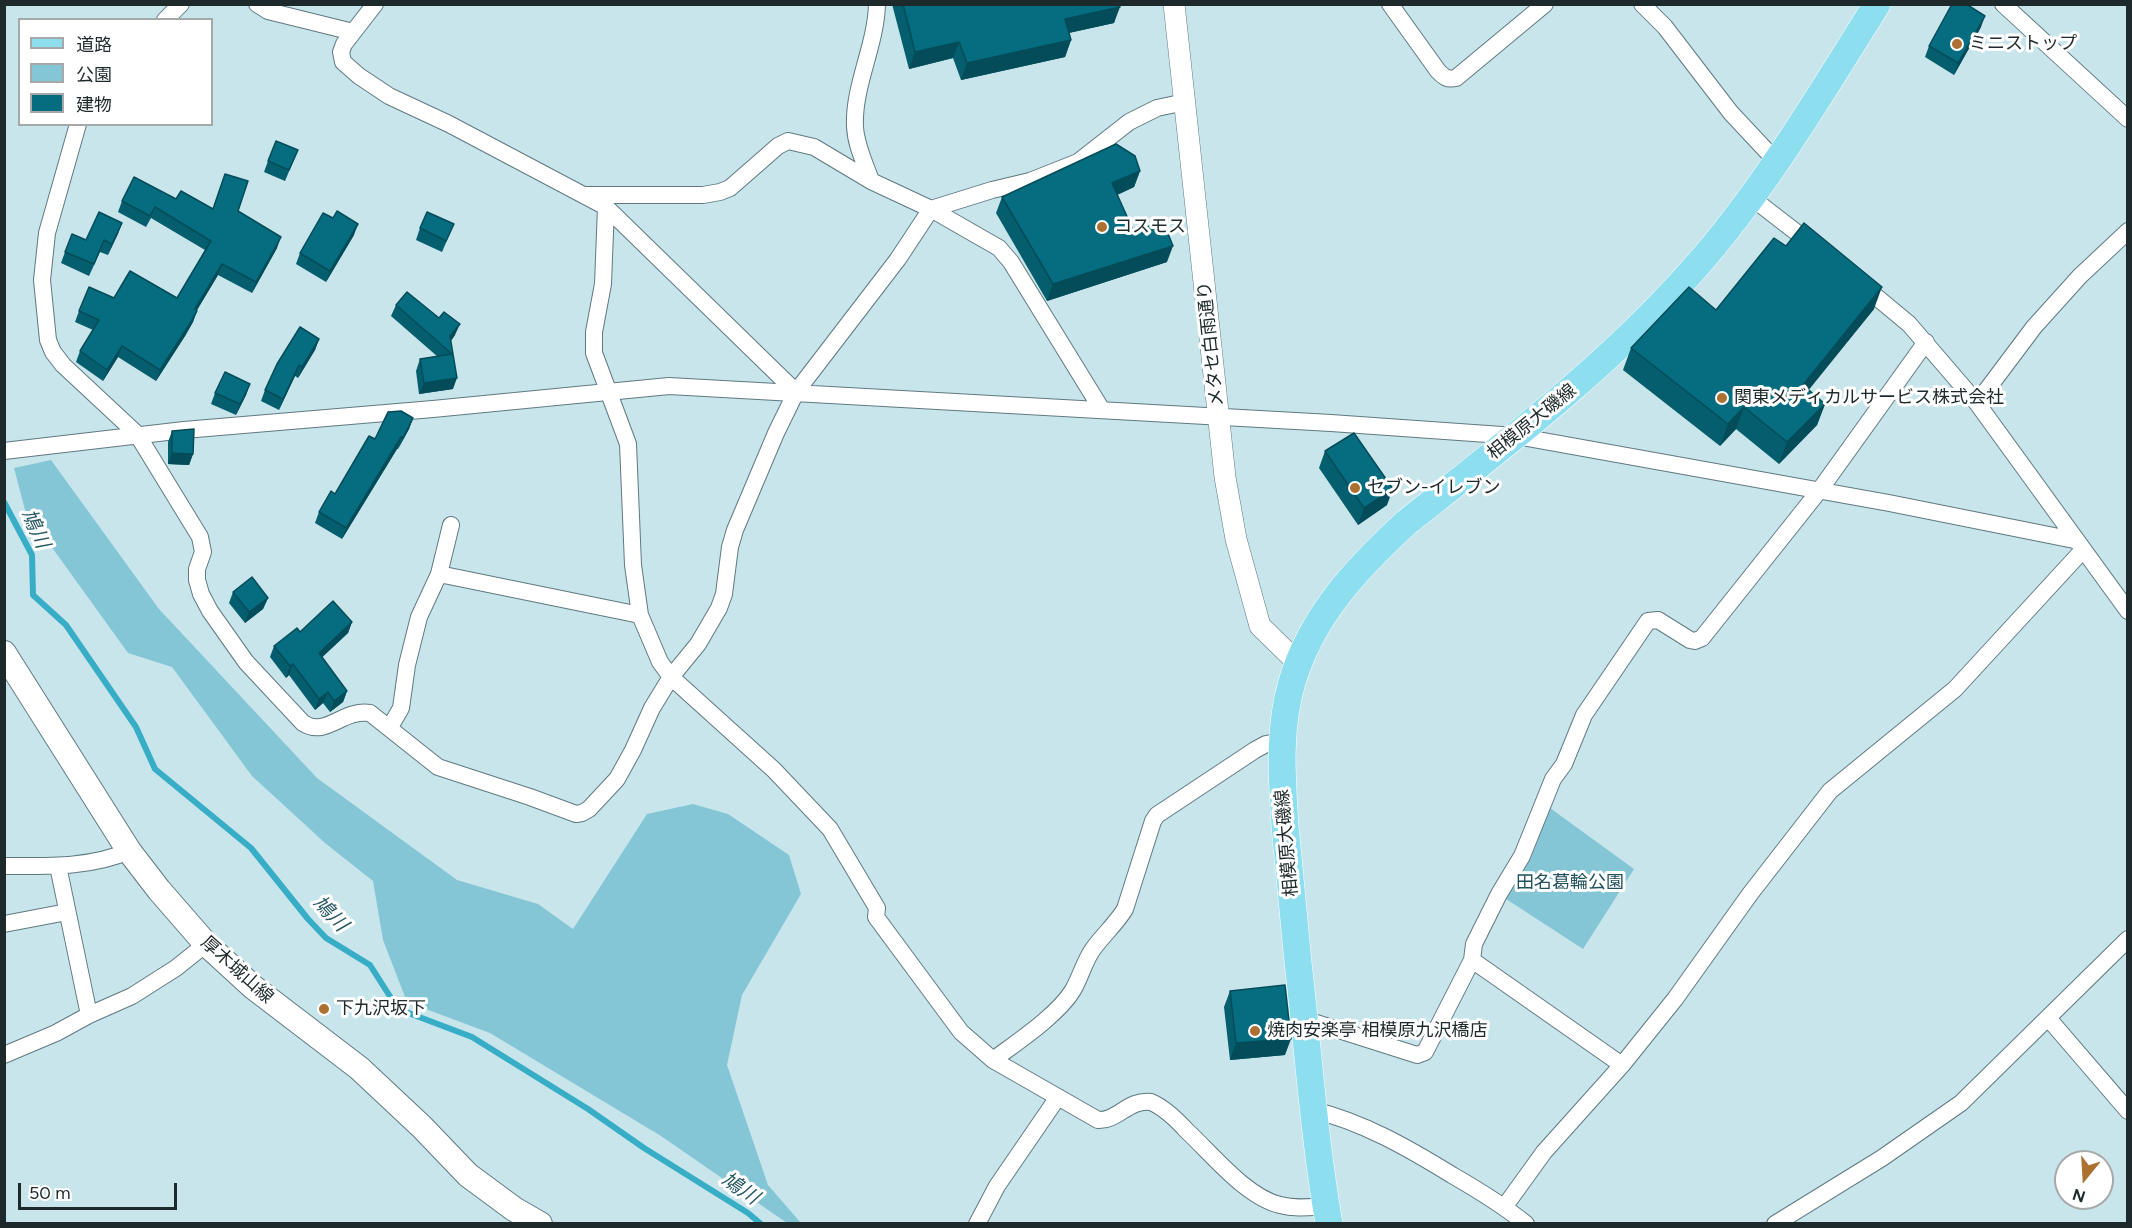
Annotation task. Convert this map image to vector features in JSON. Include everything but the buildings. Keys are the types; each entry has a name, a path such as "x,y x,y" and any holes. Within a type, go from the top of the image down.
{"main road":[{"name":"相模原大磯線","path":"1327,1215 1313,1110 1288,864 1282,777 1282,741 1287,702 1299,664 1316,623 1352,576 1407,522 1516,436 1616,350 1693,270 1752,198 1876,4"},
{"name":"厚木城山線","path":"4,653 129,851 206,944 253,987 359,1068 422,1127 468,1175 514,1209 540,1224"}],"street":[{"path":"167,18 181,4"},
{"path":"257,4 268,11 353,32"},
{"path":"375,4 344,44 341,56 343,62 389,96 450,124 606,207 796,392"},
{"path":"871,181 858,144 855,126 859,93 877,4"},
{"name":"メタセ白雨通り","path":"1174,4 1225,477 1236,539 1260,626 1299,664"},
{"path":"1390,4 1438,71 1451,79 1456,78 1545,4"},
{"path":"1642,4 1665,27 1731,113 1776,161"},
{"path":"2003,4 2127,119"},
{"path":"77,126 47,233 42,280 48,340 53,352 63,365 137,434 200,537 203,552 197,569 198,586 210,611 246,662 308,727 322,728 352,713 370,713 429,761 448,771 576,814 589,809 617,779 652,708 671,677 698,644 720,609 735,530 796,392 898,259 931,209 1030,181 1078,162 1129,122 1157,108 1185,102"},
{"path":"583,195 703,195 720,192 730,188 778,146 788,141 814,147 871,181 931,209 999,248 1011,262 1102,410"},
{"path":"1752,198 1826,255"},
{"path":"606,207 603,284 593,342 594,353 628,444 632,555 640,615 660,662 671,677 774,770 831,829 877,908 876,917 960,1032 993,1060 1102,1121 1135,1103 1151,1102 1178,1121 1245,1186 1260,1196 1277,1205 1327,1215"},
{"path":"1977,403 2034,327 2080,276 2127,231"},
{"path":"1851,276 1909,324 1977,403 2127,611"},
{"path":"1304,1019 1417,1055 1422,1054 1428,1048 1472,960 1474,944 1499,894 1522,856 1553,779 1564,764 1584,715 1648,621 1658,620 1690,640 1695,641 1701,638 1819,490 1926,342"},
{"path":"4,452 137,434 669,386 1331,423 1516,436 1819,490 2078,545"},
{"path":"390,727 401,708 407,665 419,617 439,574 451,525"},
{"path":"1504,1206 1544,1152 1622,1065 1675,999 1763,877 1830,791 1955,689 2078,545"},
{"path":"439,574 640,615"},
{"path":"993,1060 1056,1011 1072,991 1085,960 1125,909 1153,821 1157,815 1255,750 1266,744 1282,741"},
{"path":"4,866 58,866 104,861 129,851"},
{"path":"58,866 89,1015"},
{"path":"4,924 67,912"},
{"path":"1775,1224 1882,1158 1954,1108 2127,939"},
{"path":"4,1055 132,996 176,968 206,944"},
{"path":"1472,960 1622,1065"},
{"path":"2048,1018 2127,1112"},
{"path":"977,1224 997,1186 1058,1097"},
{"path":"1313,1110 1352,1121 1422,1156 1504,1206 1526,1224"}],"green space":[{"path":"51,460 159,609 317,778 457,880 538,904 573,929 647,814 693,804 728,814 789,855 801,894 742,995 727,1065 768,1185 801,1223 787,1223 661,1136 490,1033 407,1002 383,940 373,881 325,843 252,776 172,667 128,653 25,510 14,468"},
{"name":"田名葛輪公園","path":"1550,808 1634,869 1583,949 1506,899 1531,858"}],"waterway":[{"name":"鳩川","path":"4,502 32,555 33,595 66,625 136,727 155,769 251,848 326,938 370,965 398,1009 472,1037 588,1109 644,1148 748,1213 761,1224"}],"place":[{"name":"ミニストップ","path":"1957,44"},
{"name":"コスモス","path":"1102,227"},
{"name":"関東メディカルサービス株式会社","path":"1722,398"},
{"name":"セブン-イレブン","path":"1355,488"},
{"name":"下九沢坂下","path":"324,1009"},
{"name":"焼肉安楽亭 相模原九沢橋店","path":"1255,1031"}]}
